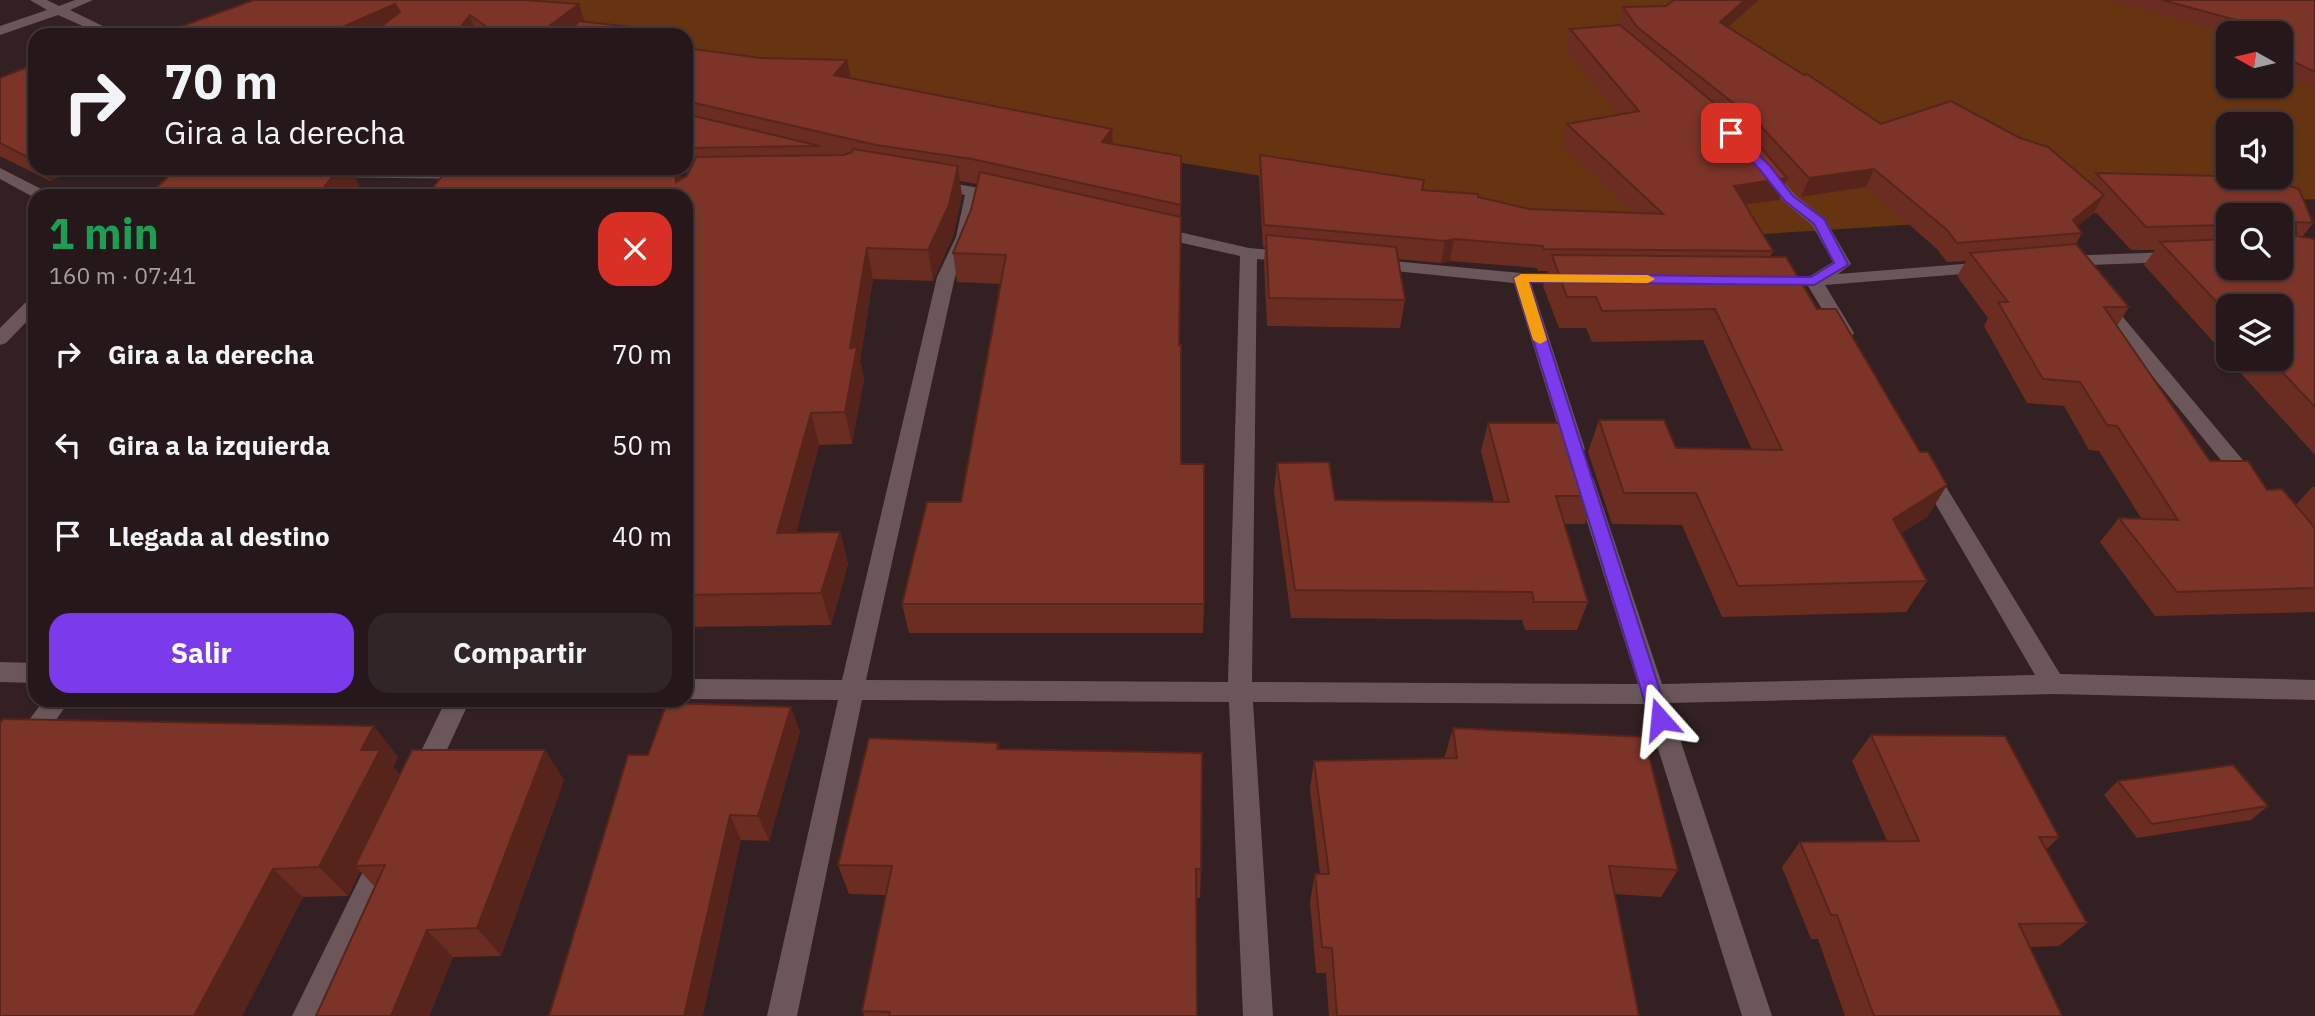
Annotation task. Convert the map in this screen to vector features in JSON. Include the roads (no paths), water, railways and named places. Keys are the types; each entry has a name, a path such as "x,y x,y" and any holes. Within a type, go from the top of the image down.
{"street":[{"path":"36,0 99,28"},
{"path":"0,32 87,0"},
{"path":"1757,160 1789,198 1819,222 1842,264 1814,281"},
{"path":"0,173 30,189"},
{"path":"435,188 445,175"},
{"path":"920,183 1024,202"},
{"path":"782,1016 852,689 946,277 964,237 974,191"},
{"path":"1142,229 1249,253 1317,259"},
{"path":"1249,253 1240,691 1258,1016"},
{"path":"2039,262 2216,255"},
{"path":"2066,260 2262,496"},
{"path":"1357,263 1521,278 1591,279"},
{"path":"1758,280 1814,281 2000,266"},
{"path":"1521,278 1757,1016"},
{"path":"1814,281 1856,352"},
{"path":"0,321 28,306"},
{"path":"0,339 28,309"},
{"path":"1919,459 2053,684"},
{"path":"0,672 28,673"},
{"path":"693,689 1652,694 2053,684 2315,690"},
{"path":"0,779 53,707"},
{"path":"412,797 455,707"},
{"path":"307,1016 394,834"}]}
